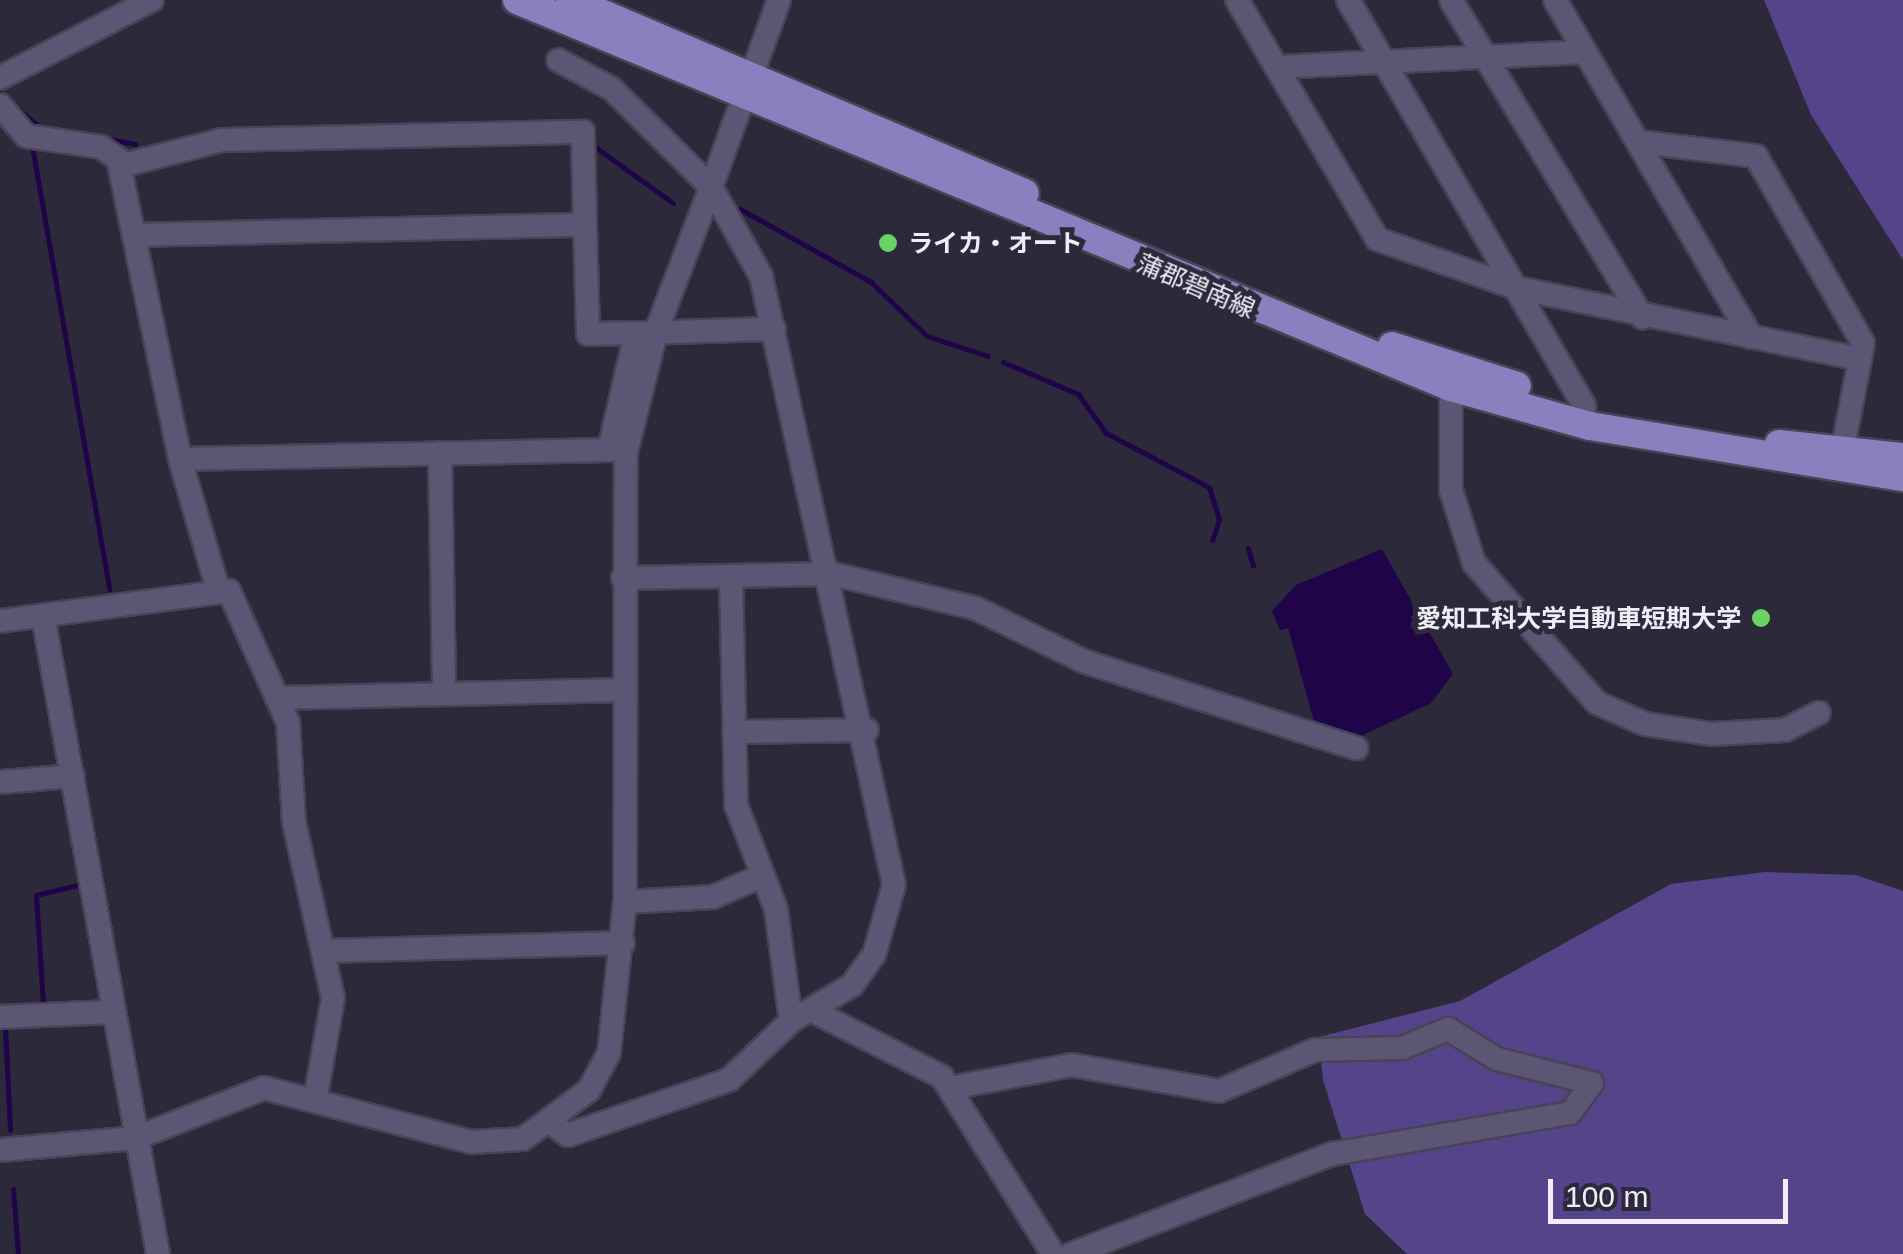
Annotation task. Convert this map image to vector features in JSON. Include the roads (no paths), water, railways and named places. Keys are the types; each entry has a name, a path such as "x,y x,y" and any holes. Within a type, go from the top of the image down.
{"main road":[{"name":"蒲郡碧南線","path":"517,0 746,84 1342,328 1584,406 1842,452 1903,458"},
{"name":"蒲郡碧南線","path":"570,0 746,84 1451,388 1691,446 1903,477"}],"street":[{"path":"0,78 152,0"},
{"path":"1237,0 1377,239 1516,288 1643,318 1860,359"},
{"path":"1348,0 1584,406"},
{"path":"1451,0 1643,318"},
{"path":"1555,0 1751,337"},
{"path":"180,459 609,450 646,333 710,186 746,84 785,1"},
{"path":"1278,66 1584,52"},
{"path":"552,1124 558,1136 690,1098 729,1080 791,1021 852,985 874,955 894,885 867,730 833,574 752,254 710,186 612,89 558,60"},
{"path":"0,105 26,136 102,147 120,166 180,459 216,586"},
{"path":"120,166 222,140 583,132 588,334 774,330"},
{"path":"1640,142 1756,156 1862,342 1842,452"},
{"path":"134,235 585,225"},
{"path":"0,1150 136,1138 264,1088 316,1094 472,1142 523,1139 552,1124 589,1090 609,1053 623,943 626,452 646,333"},
{"path":"1451,388 1451,490 1474,563 1597,702 1645,724 1712,734 1786,730 1819,713"},
{"path":"440,454 444,694"},
{"path":"623,578 833,574 975,608 1083,661 1356,748"},
{"path":"730,576 736,805 760,877 776,908 791,1021"},
{"path":"0,621 216,586 229,591 288,722 294,822 323,951 332,1030 316,1094"},
{"path":"43,616 158,1254"},
{"path":"277,698 626,690"},
{"path":"734,732 867,730"},
{"path":"0,782 73,776"},
{"path":"626,902 713,897 760,877"},
{"path":"323,951 623,943"},
{"path":"813,1011 928,1064 950,1088 1054,1254"},
{"path":"0,1017 113,1012"},
{"path":"950,1088 1072,1064 1219,1091 1315,1050 1402,1048 1448,1029 1497,1059 1592,1083 1570,1112 1332,1154 1072,1254"}],"waterway":[{"path":"0,93 39,127"},
{"path":"104,138 135,144"},
{"path":"591,144 673,203"},
{"path":"32,146 109,589"},
{"path":"740,209 871,282 927,336 988,356"},
{"path":"1003,362 1078,394 1106,433 1209,487 1219,520 1212,540"},
{"path":"1248,548 1253,565"},
{"path":"43,1004 36,895 77,885"},
{"path":"5,1027 10,1130"},
{"path":"13,1189 18,1254"}],"place":[{"name":"ライカ・オート","path":"888,243"},
{"name":"愛知工科大学自動車短期大学","path":"1761,618"}]}
